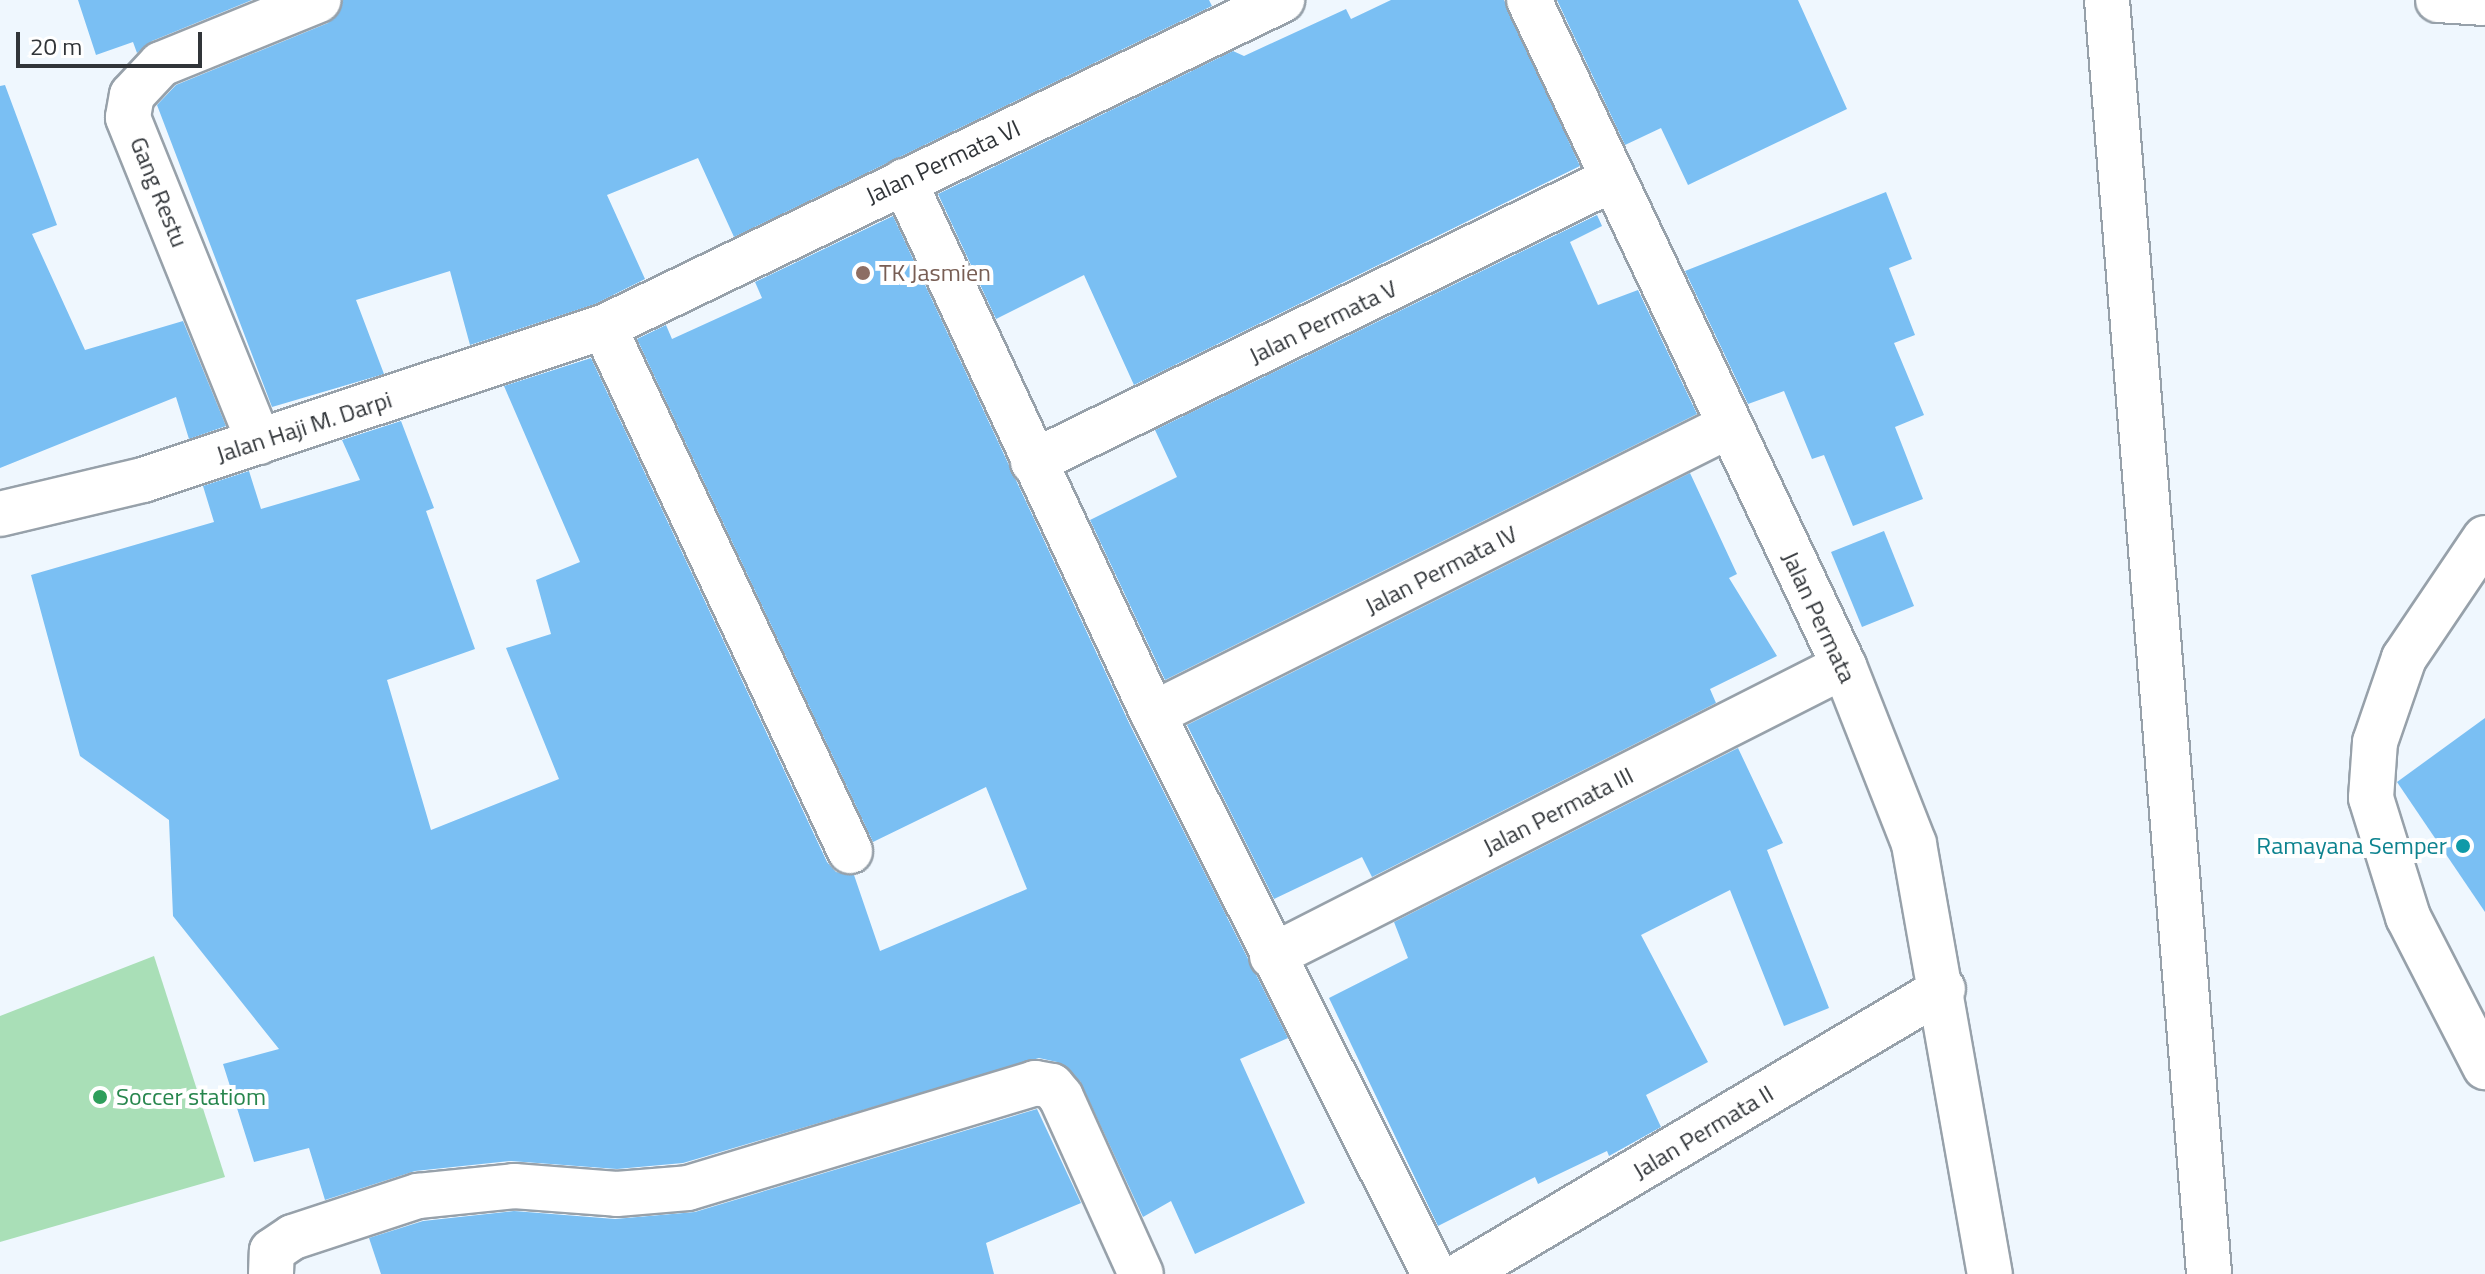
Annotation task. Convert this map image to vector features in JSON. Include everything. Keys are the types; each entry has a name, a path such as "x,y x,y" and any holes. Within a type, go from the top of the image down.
{"street":[{"name":"Gang Restu","path":"259,442 128,117 132,95 161,64 319,0"},
{"name":"Jalan Permata VI","path":"604,327 1282,0"},
{"name":"Jalan Permata","path":"1529,0 1611,180 1844,666 1914,844 1943,989 1990,1274"},
{"path":"2107,0 2209,1274"},
{"path":"2438,0 2485,3"},
{"name":"Jalan Permata V","path":"1033,462 1611,180"},
{"path":"904,181 1153,714 1434,1274"},
{"name":"Jalan Haji M. Darpi","path":"0,514 143,480 604,327"},
{"path":"604,327 850,851"},
{"name":"Jalan Permata IV","path":"1153,714 1729,426"},
{"path":"2485,538 2404,658 2375,742 2371,798 2408,917 2485,1067"},
{"name":"Jalan Permata III","path":"1272,956 1844,666"},
{"name":"Jalan Permata II","path":"1462,1274 1943,989"},
{"path":"271,1274 272,1251 293,1237 418,1196 514,1186 617,1194 688,1188 1035,1083 1052,1086 1061,1097 1141,1274"}],"green space":[{"name":"Soccer statiom","path":"154,956 225,1177 0,1242 0,1016"}],"building":[{"path":"78,0 252,0 152,41 137,53 133,42 96,55"},
{"path":"343,0 1209,0 1212,6 734,237 698,158 607,195 645,279 595,304 470,345 450,271 356,300 384,374 272,407 157,105 176,85 328,23"},
{"path":"1391,0 1504,0 1580,166 1134,385 1084,275 996,319 938,194 1233,51 1244,56 1346,9 1351,19"},
{"path":"1557,0 1798,0 1847,109 1688,185 1661,128 1625,145"},
{"path":"5,85 57,225 32,234 85,350 183,321 226,426 189,439 176,397 0,468 0,86"},
{"path":"1886,192 1912,259 1889,268 1915,335 1894,343 1924,415 1895,427 1923,499 1853,526 1824,455 1812,459 1784,391 1748,404 1685,271"},
{"path":"1597,215 1602,226 1570,242 1598,305 1638,290 1697,414 1165,680 1090,520 1177,477 1155,430"},
{"path":"893,216 1130,725 1288,1038 1240,1059 1305,1203 1195,1254 1171,1201 1143,1217 1080,1081 1057,1062 1039,1058 683,1163 617,1169 511,1161 415,1171 325,1200 309,1148 254,1162 223,1064 279,1049 173,916 169,820 80,756 31,575 214,522 203,486 249,471 261,509 360,480 342,440 401,421 434,508 426,511 475,649 387,680 431,830 559,779 506,648 551,634 536,580 580,562 504,386 591,358 827,862 836,872 854,875 880,951 1027,889 986,787 873,842 637,339 666,325 672,339 762,298 755,282"},
{"path":"1690,473 1737,574 1729,578 1777,656 1710,689 1716,703 1372,877 1362,857 1274,899 1187,725"},
{"path":"1884,531 1914,606 1862,627 1831,552"},
{"name":"Ramayana Semper","path":"2485,718 2485,912 2397,782"},
{"path":"1738,748 1783,843 1767,850 1829,1008 1784,1026 1730,890 1641,935 1708,1062 1646,1095 1661,1127 1609,1156 1607,1151 1538,1184 1535,1177 1438,1226 1329,998 1408,958 1394,922"},
{"path":"1037,1109 1081,1203 986,1243 994,1274 381,1274 369,1238 423,1221 514,1211 615,1219 695,1212"}],"place":[{"name":"TK Jasmien","path":"863,273"},
{"name":"Ramayana Semper","path":"2463,846"},
{"name":"Soccer statiom","path":"100,1097"}]}
